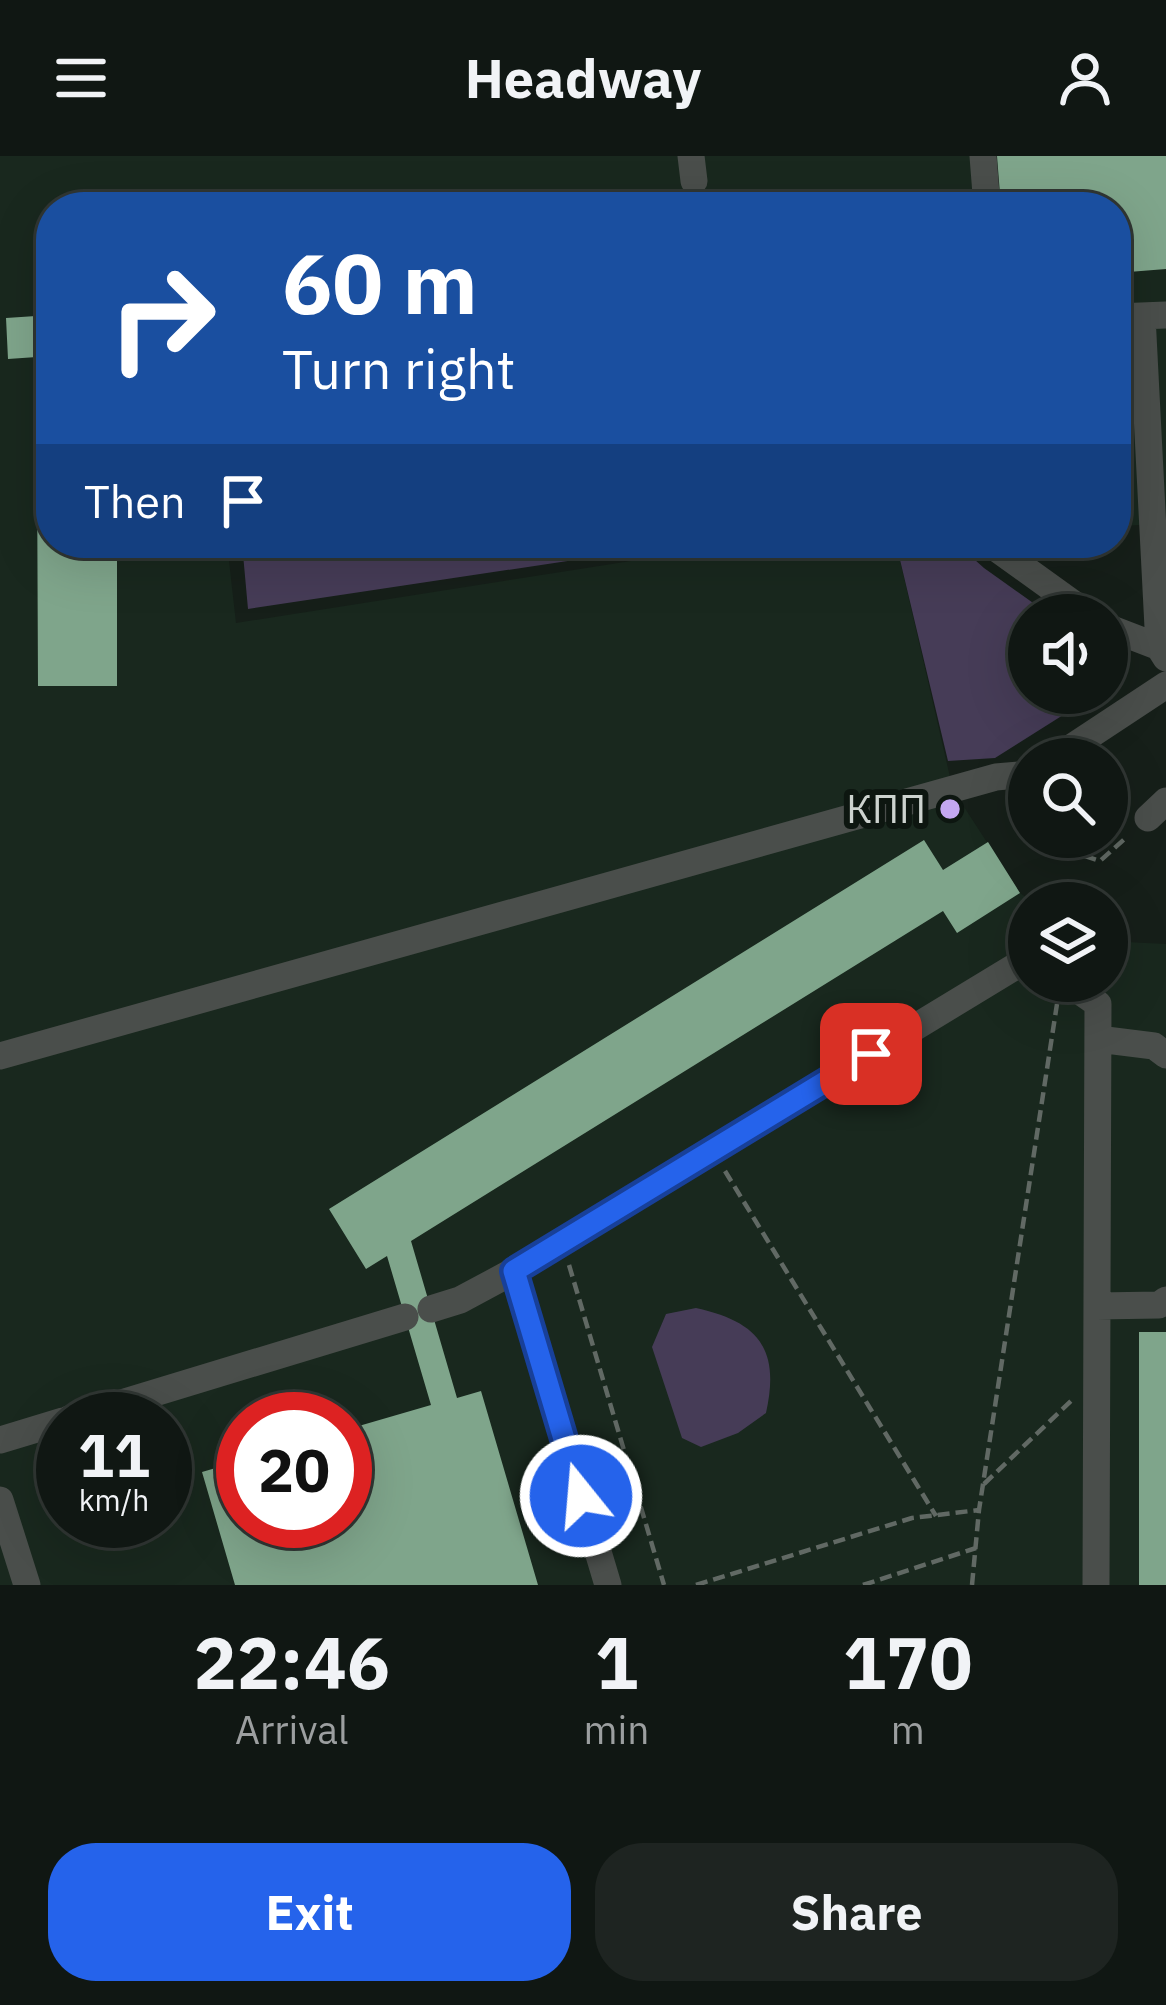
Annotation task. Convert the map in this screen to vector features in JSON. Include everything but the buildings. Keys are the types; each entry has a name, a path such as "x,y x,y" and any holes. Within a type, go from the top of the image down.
{"street":[{"path":"983,156 986,192"},
{"path":"1128,636 1162,652 1141,316"},
{"path":"1010,558 1060,594"},
{"path":"1088,738 1164,691"},
{"path":"0,1056 1008,776"},
{"path":"158,1392 460,1300 1008,971"},
{"path":"1092,1002 1098,1004 1096,1585"},
{"path":"1098,1039 1154,1046 1166,1055"},
{"path":"514,1271 608,1585"},
{"path":"1096,1306 1159,1305 1166,1300"},
{"path":"0,1440 36,1429"},
{"path":"0,1500 27,1585"}],"path":[{"path":"1128,836 1157,810"},
{"path":"972,1585 979,1510 1059,1002"},
{"path":"712,1150 936,1516"},
{"path":"562,1242 664,1585"},
{"path":"983,1484 1096,1376"},
{"path":"696,1585 912,1518 979,1510"},
{"path":"863,1585 976,1548"}],"shaded area":[{"path":"0,156 1166,156 1166,524 1131,525 1131,192 36,192 36,558 229,558 236,623 650,558 899,558 953,790 1013,882 1008,882 1008,1002 1128,1002 1128,942 1166,944 1166,1585 0,1585"},
{"path":"243,558 587,558 248,609"},
{"path":"900,558 973,558 1021,594 1008,594 1008,714 1065,714 1027,738 1008,738 1008,750 995,758 948,761"},
{"path":"696,1308 736,1321 750,1331 767,1356 770,1372 766,1413 738,1433 701,1447 682,1438 652,1347 666,1314"}],"place":[{"name":"КПП","path":"950,809"}],"route":[{"path":"581,1496 514,1271 871,1054"}]}
